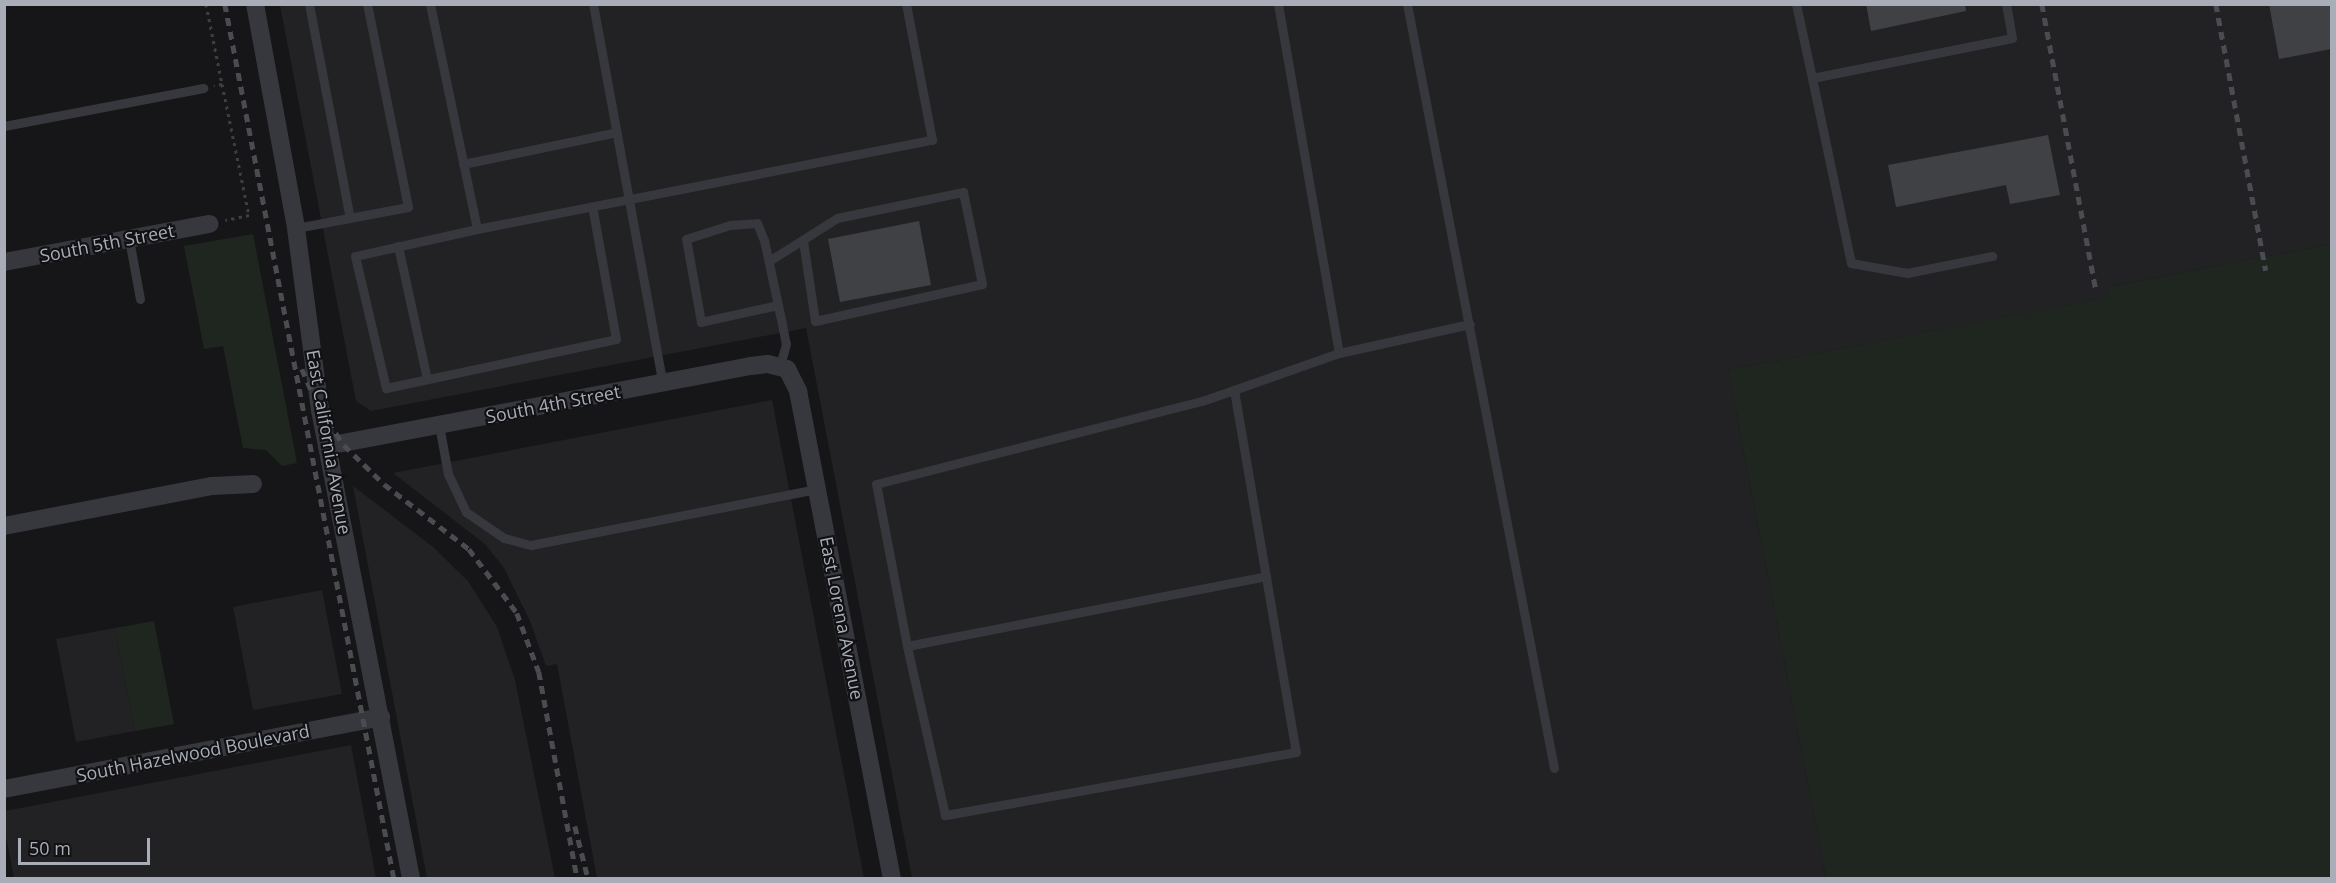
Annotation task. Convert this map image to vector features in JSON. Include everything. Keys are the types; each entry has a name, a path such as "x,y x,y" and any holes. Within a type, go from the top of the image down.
{"street":[{"name":"East California Avenue","path":"255,4 296,228 327,446 411,879"},
{"name":"South 5th Street","path":"4,262 210,224"},
{"name":"South 4th Street","path":"327,446 751,366 780,365"},
{"name":"East Lorena Avenue","path":"780,365 794,378 892,879"},
{"path":"4,526 212,486 253,484"},
{"name":"South Hazelwood Boulevard","path":"4,789 381,717"}],"lane":[{"path":"309,4 350,218"},
{"path":"296,228 408,207 367,4"},
{"path":"430,4 477,229"},
{"path":"593,4 663,384"},
{"path":"592,206 616,339 386,388 355,256 477,229 592,206 932,140 906,4"},
{"path":"1278,4 1339,353"},
{"path":"1407,4 1554,768"},
{"path":"1796,4 1851,263 1907,273 1992,256"},
{"path":"1812,78 2012,38 2006,4"},
{"path":"4,126 203,88"},
{"path":"463,164 617,132"},
{"path":"769,261 837,218 963,192 982,284 815,321 803,241"},
{"path":"778,305 701,322 686,239 730,225 757,224 769,261 786,344 780,365"},
{"path":"129,239 140,299"},
{"path":"398,246 427,379"},
{"path":"1234,390 1296,752 945,815 907,646 876,484 1234,390 1339,353 1470,324"},
{"path":"439,425 448,474 466,513 504,538 531,545 817,489"},
{"path":"907,646 1266,576"}],"path":[{"path":"206,4 249,215 210,224"},
{"path":"203,88 222,84"}],"shaded area":[{"path":"280,5 2331,5 2331,244 2108,287 2110,297 1728,370 1826,878 912,878 806,328 371,411 356,401"},
{"path":"253,234 297,463 282,466 266,450 243,448 223,346 204,349 184,246"},
{"path":"2331,244 2331,878 1826,878 1728,370 2109,297 2108,287"},
{"path":"772,400 864,878 597,878 557,664 546,666 530,621 504,568 485,544 393,473"},
{"path":"353,486 433,547 468,581 497,627 515,680 555,878 427,878"},
{"path":"322,590 342,694 253,710 233,607"},
{"path":"154,621 174,724 135,731 115,628"},
{"path":"115,628 135,731 76,742 56,639"},
{"path":"351,745 376,878 14,878 5,832 5,811"}],"building":[{"path":"1866,4 1965,4 1966,11 1871,31"},
{"path":"2269,4 2331,4 2331,49 2279,59"},
{"path":"2048,135 2060,195 2010,204 2006,185 1896,207 1888,165"},
{"path":"919,221 931,285 840,302 828,239"}],"railway":[{"path":"225,4 394,878"},
{"path":"2042,4 2096,290"},
{"path":"2216,4 2266,270"},
{"path":"302,369 320,410 344,445 384,484 469,549 517,613 539,672 577,878"},
{"path":"575,826 588,878"}]}
